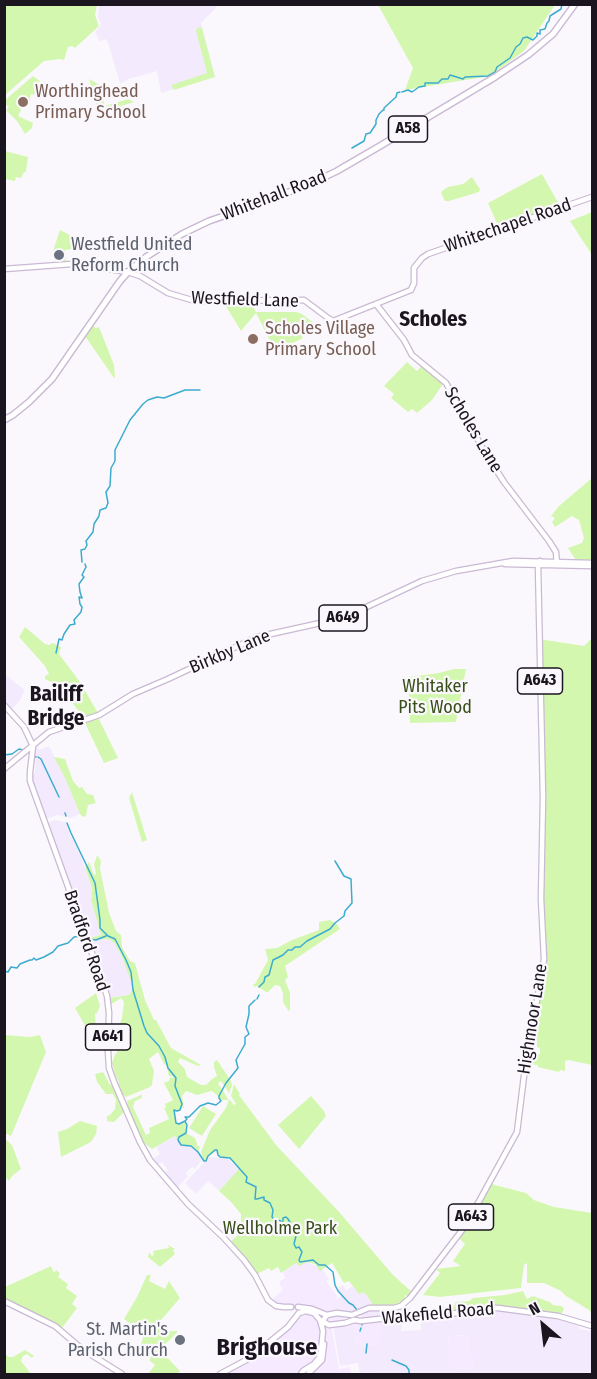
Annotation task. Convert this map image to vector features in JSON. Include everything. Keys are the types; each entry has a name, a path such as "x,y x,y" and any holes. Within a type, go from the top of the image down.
{"highway":[{"name":"Whitehall Road","path":"4,420 29,402 52,379 107,299 128,272 146,257 202,225 299,189 337,171 510,68 553,34 577,4"}],"main road":[{"name":"Whitechapel Road","path":"376,304 411,290 414,283 414,268 424,257 592,196"},
{"name":"Westfield Lane","path":"4,269 72,264 128,272 168,293 195,301 304,300 333,321 376,304"},
{"name":"Scholes Lane","path":"376,304 404,340 412,355 446,383 486,454 556,552 557,563"},
{"name":"A649","path":"496,563 525,560 539,563"},
{"name":"A649","path":"496,563 592,564"},
{"name":"Birkby Lane","path":"33,746 49,732 99,716 133,694 257,637 343,618 422,581 496,563"},
{"name":"Highmoor Lane","path":"354,1316 369,1308 394,1308 407,1301 466,1225 517,1132 527,1052 544,959 541,899 543,798 539,563"},
{"path":"4,705 24,727 33,746"},
{"name":"A649","path":"4,769 33,746"},
{"name":"Bradford Road","path":"33,746 30,775 33,791 102,981 109,1013 109,1068 141,1142 150,1160 188,1204 244,1260 268,1300 274,1305 294,1311"},
{"path":"25,752 29,752 32,756"},
{"path":"4,1301 58,1328 82,1349 122,1374"},
{"name":"Wakefield Road","path":"324,1322 354,1316 362,1321 498,1308 558,1316 592,1326"},
{"path":"294,1311 312,1309 320,1313 324,1322 320,1356 308,1372 303,1371 301,1374"},
{"path":"294,1311 312,1312 324,1322"},
{"path":"214,1374 253,1353 286,1325 294,1311"},
{"path":"220,1374 250,1358 288,1327 294,1311"},
{"path":"324,1322 337,1314 354,1316"}],"shaded area":[{"path":"99,5 216,5 217,7 201,23 215,77 161,93 157,71 120,84 108,42 105,39 100,42 95,32 101,25 98,17"},
{"path":"4,674 25,690 13,708 5,702"},
{"path":"49,746 80,814 70,818 58,815 46,819 32,777 35,771 36,747 40,750"},
{"path":"54,820 66,822 80,854 92,888 91,900 101,935 89,938 46,823"},
{"path":"105,939 114,941 133,980 133,989 129,995 109,998 89,941"},
{"path":"176,1136 181,1145 189,1145 198,1152 202,1160 195,1169 192,1167 186,1173 188,1176 176,1190 163,1174 168,1170 162,1162 157,1165 152,1159 160,1154 156,1147"},
{"path":"209,1157 227,1158 239,1170 219,1191 208,1181 196,1194 185,1183"},
{"path":"307,1262 322,1269 329,1279 326,1281 338,1297 336,1299 344,1322 331,1324 339,1369 350,1367 351,1374 220,1374 241,1363 288,1327 299,1313 297,1306 273,1302 274,1297 283,1290 280,1281 285,1278 283,1272 296,1263"},
{"path":"343,1285 346,1290 353,1286 359,1294 364,1291 372,1306 348,1314 340,1312 336,1300 342,1295 337,1289"},
{"path":"410,1308 412,1314 404,1315 401,1331 421,1330 421,1317 495,1309 560,1320 579,1326 579,1329 592,1331 592,1374 370,1374 369,1372 360,1374 358,1363 340,1366 333,1326 354,1323 356,1345 381,1345 380,1318 363,1320 360,1313 368,1310 394,1311","holes":["448,1336 468,1336 469,1354 473,1359 472,1368 450,1369"]},
{"path":"380,1320 382,1345 356,1345 354,1323"},
{"path":"448,1335 468,1336 469,1354 473,1359 472,1368 450,1369"}],"green space":[{"path":"5,4 97,5 95,15 99,26 75,48 68,47 64,60 44,61 5,95"},
{"path":"378,5 555,5 524,51 490,76 405,90 413,68"},
{"path":"198,27 202,28 215,77 174,90 171,85 207,73 196,31"},
{"path":"33,76 40,81 35,89 41,89 39,93 36,91 34,95 31,94 29,101 26,100 18,116 33,123 32,128 25,134 6,110 9,106 5,105 5,100"},
{"path":"89,79 98,84 105,106 128,99 134,102 99,113"},
{"path":"5,151 28,157 26,172 21,178 16,177 15,181 5,179"},
{"path":"542,174 560,206 499,228 488,203"},
{"path":"472,177 480,189 479,192 445,201 442,191 448,187 463,184"},
{"path":"592,212 592,255 570,221"},
{"path":"60,230 72,236 73,249 65,250 66,262 57,262 55,253 53,253"},
{"path":"251,302 256,312 296,312 314,323 300,333 303,338 289,345 290,348 278,356 256,313 241,331 224,303"},
{"path":"92,325 99,327 114,365 114,378 85,336"},
{"path":"407,362 417,371 422,365 443,384 432,400 417,413 412,409 408,412 391,398 394,394 384,386"},
{"path":"592,478 592,563 577,562 568,548 582,543 584,538 579,520 572,516 555,527 552,522 555,518 551,516 559,506"},
{"path":"25,627 45,644 53,643 61,647 59,654 80,682 98,713 85,719 59,686 45,679 45,676 49,674 45,666 19,637"},
{"path":"592,638 592,1065 568,1060 565,1061 565,1071 560,1070 559,1072 538,1067 538,1065 526,1064 528,1052 540,1054 540,1048 537,1047 534,1013 542,974 543,798 539,639 584,646"},
{"name":"Whitaker Pits Wood","path":"466,669 456,722 410,723 408,677"},
{"path":"98,717 118,758 104,763 85,723"},
{"path":"54,757 65,759 73,781 87,794 93,795 96,803 88,805 86,816 83,817 80,814"},
{"path":"132,792 147,840 142,842 129,798"},
{"path":"97,856 101,861 100,868 109,913 116,931 121,935 122,947 130,961 135,963 145,1000 154,1020 171,1048 201,1065 198,1066 180,1058 178,1062 185,1069 187,1077 201,1085 206,1085 217,1076 214,1062 217,1060 231,1081 229,1093 221,1081 218,1083 227,1100 222,1100 212,1091 197,1095 186,1091 182,1096 184,1108 174,1110 176,1123 185,1121 186,1133 195,1138 200,1147 198,1152 189,1145 181,1145 175,1136 152,1149 143,1142 128,1108 127,1101 142,1095 142,1098 135,1101 133,1107 146,1135 150,1133 149,1128 169,1119 164,1108 165,1104 173,1100 164,1083 173,1076 169,1076 166,1065 158,1052 149,1059 154,1071 150,1087 126,1097 118,1087 119,1083 112,1063 117,1053 117,1027 122,1018 124,1002 121,998 110,1005 109,998 129,995 133,989 133,981 114,942 105,939 89,941 89,938 101,935 91,900 92,888 85,867 89,862 94,875 96,874 94,864"},
{"path":"330,920 340,929 285,966 288,977 285,980 290,993 290,1011 283,1002 280,986 275,985 268,992 257,986 254,987 253,984 268,960 265,949 277,948 319,930 319,922"},
{"path":"96,993 100,1006 95,1014 96,1028 88,1031 75,1008"},
{"path":"5,1035 30,1037 40,1035 46,1052 11,1136 5,1133"},
{"path":"103,1072 110,1085 113,1084 125,1111 114,1122 107,1121 107,1116 115,1109 116,1100 113,1094 106,1094 97,1082 95,1074"},
{"name":"Wellholme Park","path":"234,1084 239,1095 276,1145 340,1213 393,1275 413,1293 409,1297 405,1295 405,1300 392,1306 372,1306 364,1292 359,1294 349,1281 344,1283 332,1263 320,1271 315,1264 307,1262 299,1266 296,1263 281,1273 278,1267 271,1271 269,1268 255,1275 229,1243 241,1232 241,1214 219,1191 239,1169 230,1158 220,1157 217,1150 206,1161 201,1152 210,1130 226,1108 229,1099 234,1105 236,1104 231,1096"},
{"path":"311,1096 326,1116 299,1149 278,1125"},
{"path":"203,1106 216,1114 202,1136 189,1128"},
{"path":"80,1121 97,1126 96,1134 91,1142 61,1157 58,1132"},
{"path":"4,1138 12,1145 21,1169 9,1181 5,1177"},
{"path":"491,1184 526,1193 534,1200 554,1207 592,1213 592,1314 561,1291 544,1283 527,1283 527,1263 524,1265 521,1288 440,1297 423,1295 440,1273 436,1269 461,1266 453,1261 465,1244 458,1237"},
{"path":"168,1245 175,1249 173,1250 175,1254 160,1267 148,1257 149,1252 152,1256 153,1251 169,1248"},
{"path":"51,1266 54,1273 56,1270 60,1273 58,1277 68,1284 66,1288 77,1296 72,1304 77,1308 62,1328 5,1299 5,1287"},
{"path":"147,1275 151,1275 149,1281 165,1289 169,1281 180,1298 157,1323 167,1331 178,1331 159,1349 180,1371 177,1374 148,1374 155,1365 149,1360 153,1354 141,1344 142,1333 140,1334 124,1319"},
{"path":"523,1291 527,1299 533,1296 561,1306 564,1308 562,1314 503,1306 438,1312 438,1306 454,1306 456,1302 469,1301 473,1298"},
{"path":"25,1350 34,1356 32,1358 27,1354 21,1361 31,1374 5,1374 5,1354 13,1357"}],"waterway":[{"path":"402,92 408,90 412,92 425,86 425,83 438,83 442,79 448,79 450,75 463,79 488,76 510,58 523,38 533,40 537,33 540,34 540,30 545,29 550,16 561,9 562,4"},
{"path":"352,148 364,141 366,134 370,133 376,124 379,114 400,92"},
{"path":"82,562 81,550 87,545 86,541 93,532 100,510 106,508 108,503 106,492 110,486 115,450 130,420 148,400 157,397 164,398 185,390 200,390"},
{"path":"56,653 59,639 62,640 70,625 75,624 74,620 81,612 79,597 82,598 79,584 84,577 82,575 85,564"},
{"path":"4,755 12,754 19,749 23,750"},
{"path":"38,757 59,797"},
{"path":"67,823 95,883 100,928 115,939 126,960 144,1026 159,1046 168,1068 176,1078 175,1086 182,1104 180,1110 174,1110 176,1123 185,1121 187,1125 186,1133 178,1140 181,1145 191,1146 204,1161 215,1150 220,1157 230,1158 247,1177 246,1182 256,1187 255,1199 264,1197 264,1200 270,1203 273,1210 272,1217 281,1223 283,1223 283,1218 288,1219 295,1231 294,1244 302,1252 300,1262 313,1260 319,1265 325,1265 333,1272 338,1291 357,1310"},
{"path":"259,987 269,975 273,960 330,929 344,916 352,903 351,879 344,876 335,861"},
{"path":"4,971 8,972 11,967 17,968 20,964 34,958 36,960 44,957 74,937 82,936"},
{"path":"89,939 96,940 106,936"},
{"path":"257,999 259,995"},
{"path":"185,1121 187,1119 185,1117 189,1117 200,1106 208,1103 216,1105 221,1101 219,1096 238,1068 236,1060 245,1044 245,1037 249,1034 246,1027 249,1006 255,1000"},
{"path":"366,1353 367,1344"},
{"path":"392,1360 406,1366 409,1374"}],"place":[{"name":"Worthinghead Primary School","path":"23,102"},
{"name":"Westfield United Reform Church","path":"59,255"},
{"name":"Scholes Village Primary School","path":"253,339"},
{"name":"St. Martin's Parish Church","path":"180,1340"}],"district":[{"name":"Scholes","path":"433,320"},
{"name":"Bailiff Bridge","path":"56,707"},
{"name":"Brighouse","path":"267,1348"}]}
